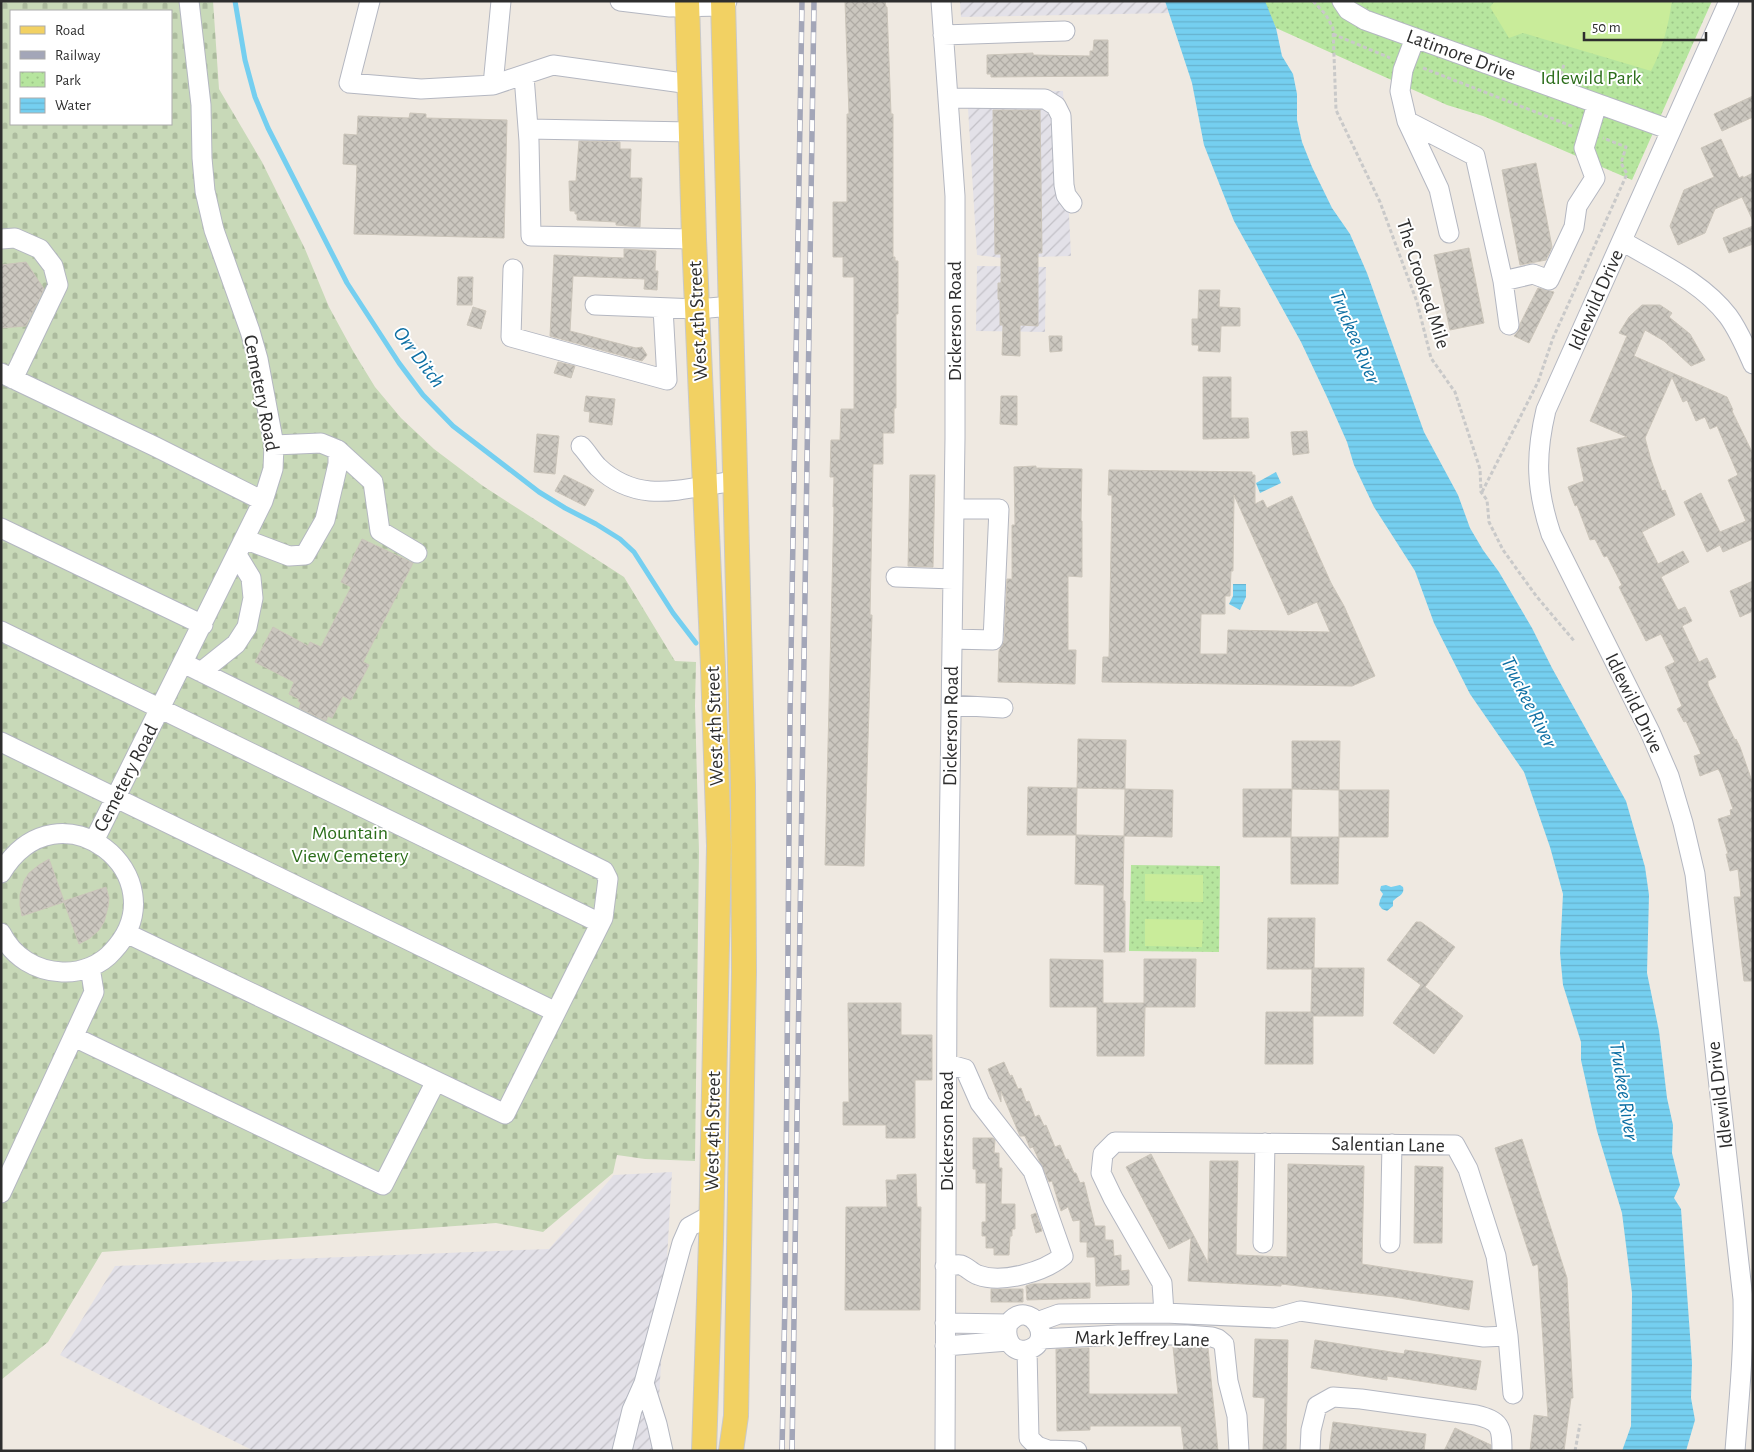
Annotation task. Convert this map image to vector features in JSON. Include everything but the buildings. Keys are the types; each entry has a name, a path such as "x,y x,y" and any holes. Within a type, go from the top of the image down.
{"main road":[{"name":"West 4th Street","path":"725,3 744,785 744,972 736,1416 732,1451"},
{"name":"West 4th Street","path":"687,4 694,239 706,484 719,846 704,1451"}],"street":[{"name":"Cemetery Road","path":"94,841 241,547 263,501 273,469 274,445 258,359 214,230 205,192 201,105 189,1"},
{"path":"370,1 349,83 421,89 492,85 553,65 690,84"},
{"path":"492,85 501,1"},
{"path":"620,1 670,7 687,4 725,3"},
{"name":"Dickerson Road","path":"941,1 954,196 954,509 945,1266 945,1451"},
{"name":"Latimore Drive","path":"1342,1 1348,10 1356,16 1671,130"},
{"name":"Idlewild Drive","path":"1729,1 1546,410 1540,435 1538,483 1542,509 1550,534 1650,732 1669,776 1695,874 1743,1299 1747,1383 1735,1451"},
{"path":"943,35 1065,31"},
{"path":"1415,38 1403,70 1400,91 1407,121 1439,189 1449,233"},
{"path":"524,76 528,129 531,236 694,239"},
{"path":"948,98 1045,99 1056,106 1061,116 1064,185 1066,195 1072,203"},
{"path":"1503,281 1533,274 1549,280 1574,227 1577,206 1595,178 1584,148 1597,104"},
{"path":"1407,121 1475,156 1503,281 1509,325"},
{"path":"528,129 691,132"},
{"path":"1,239 15,238 40,249 53,266 58,286 7,376 156,447 263,501"},
{"path":"1622,241 1694,284 1713,299 1728,316 1740,335 1753,364"},
{"path":"513,269 510,337 667,380 664,308"},
{"path":"595,305 698,309 731,306"},
{"path":"274,445 321,443 338,450 373,482 380,531 417,553"},
{"path":"581,446 597,466 615,480 628,487 641,490 662,492 736,481"},
{"path":"201,672 236,644 247,627 253,598 251,578 241,547 290,556 304,555 325,520 338,464 338,450"},
{"path":"952,639 993,640 999,509 954,509"},
{"path":"1,528 203,625"},
{"path":"896,577 953,579"},
{"path":"1,631 600,923"},
{"path":"126,932 505,1114 603,918 608,879 604,871 183,663"},
{"path":"951,705 1003,708"},
{"path":"1,742 556,1012"},
{"path":"1,873 16,853 38,839 62,834 75,835 94,841 110,851 118,860 130,883 133,895 133,908 126,932 120,944 111,953 90,967 65,973 40,968 28,963 18,955 2,935"},
{"path":"1,1193 94,992 90,967"},
{"path":"74,1037 383,1185 436,1081"},
{"path":"945,1266 960,1265 978,1275 998,1279 1052,1265 1063,1256 1033,1171 980,1103 964,1069 947,1064"},
{"name":"Salentian Lane","path":"1164,1313 1162,1283 1113,1198 1101,1173 1104,1154 1115,1142 1455,1145 1468,1169 1496,1256 1508,1336"},
{"path":"1263,1243 1265,1143"},
{"path":"1390,1243 1392,1144"},
{"path":"622,1451 632,1410 644,1383 682,1243 689,1227 711,1214"},
{"path":"1008,1333 1016,1348 1035,1337 1059,1314 1164,1313 1275,1318 1300,1311 1484,1337 1508,1336 1513,1394"},
{"name":"Mark Jeffrey Lane","path":"1008,1333 1017,1317 1028,1316 1035,1337 1186,1335 1218,1339 1224,1344 1228,1381 1237,1416 1239,1451"},
{"path":"945,1323 1008,1333"},
{"path":"945,1346 1008,1333"},
{"path":"1035,1337 1029,1438 1037,1446 1048,1450 1078,1451"},
{"path":"644,1383 663,1451"},
{"path":"1310,1451 1311,1430 1317,1406 1333,1397 1361,1399 1476,1415 1492,1419 1500,1426 1502,1451"}],"path":[{"name":"The Crooked Mile","path":"1313,1 1333,28 1336,110 1386,219 1417,302 1431,358 1455,392 1480,469 1481,492 1487,500 1489,522 1503,550 1537,597 1575,642"},
{"path":"1333,34 1395,60"},
{"path":"1423,68 1578,128"},
{"path":"1481,492 1538,382 1554,338 1627,174 1621,163 1626,147 1603,138"},
{"path":"1575,1451 1580,1424"}],"shaded area":[{"path":"960,1 1165,1 1170,13 961,17"},
{"path":"1063,91 1071,256 1002,258 977,255 968,108 1003,92"},
{"path":"977,266 1046,267 1045,332 976,331"},
{"path":"672,1172 656,1451 254,1451 60,1355 115,1266 549,1249 614,1175"}],"green space":[{"name":"Mountain View Cemetery","path":"1,1 213,1 219,89 262,162 305,249 329,307 375,387 401,418 434,449 483,486 624,577 675,661 696,662 695,706 699,852 695,1161 645,1159 617,1155 613,1173 543,1232 496,1223 102,1252 48,1342 1,1380"},
{"name":"Idlewild Park","path":"1263,1 1712,1 1632,180 1483,116 1447,105 1276,28"},
{"path":"1495,1 1672,1 1669,20 1659,54 1651,71 1523,33 1509,38 1490,7"},
{"path":"1131,865 1220,866 1219,952 1129,951"},
{"path":"1145,874 1203,875 1203,902 1145,901"},
{"path":"1145,919 1203,920 1202,947 1145,946"}],"water":[{"name":"Truckee River","path":"1165,1 1265,1 1276,28 1282,56 1293,74 1297,94 1297,120 1302,142 1332,208 1350,234 1367,273 1424,432 1458,495 1470,528 1532,628 1552,668 1626,801 1645,867 1649,895 1647,973 1659,1031 1667,1098 1673,1125 1672,1153 1680,1185 1674,1198 1681,1209 1692,1363 1691,1398 1695,1420 1686,1451 1622,1451 1631,1426 1632,1293 1622,1213 1597,1131 1581,1060 1581,1042 1563,985 1560,953 1563,894 1550,847 1524,772 1470,694 1434,623 1415,571 1374,507 1354,465 1347,442 1301,342 1234,221 1204,145 1192,83"},
{"path":"1276,472 1281,483 1260,493 1256,483"},
{"path":"1233,584 1246,584 1246,597 1240,610 1229,604 1233,596"},
{"path":"1400,885 1403,887 1402,894 1393,901 1393,906 1387,911 1379,905 1383,894 1380,890 1381,886 1391,887"}],"waterway":[{"name":"Orr Ditch","path":"235,1 245,60 255,97 268,128 347,283 399,363 423,395 453,426 539,492 620,539 634,552 673,613 696,643"}],"railway":[{"path":"782,1451 790,716 802,1"},
{"path":"792,1451 814,1"}]}
